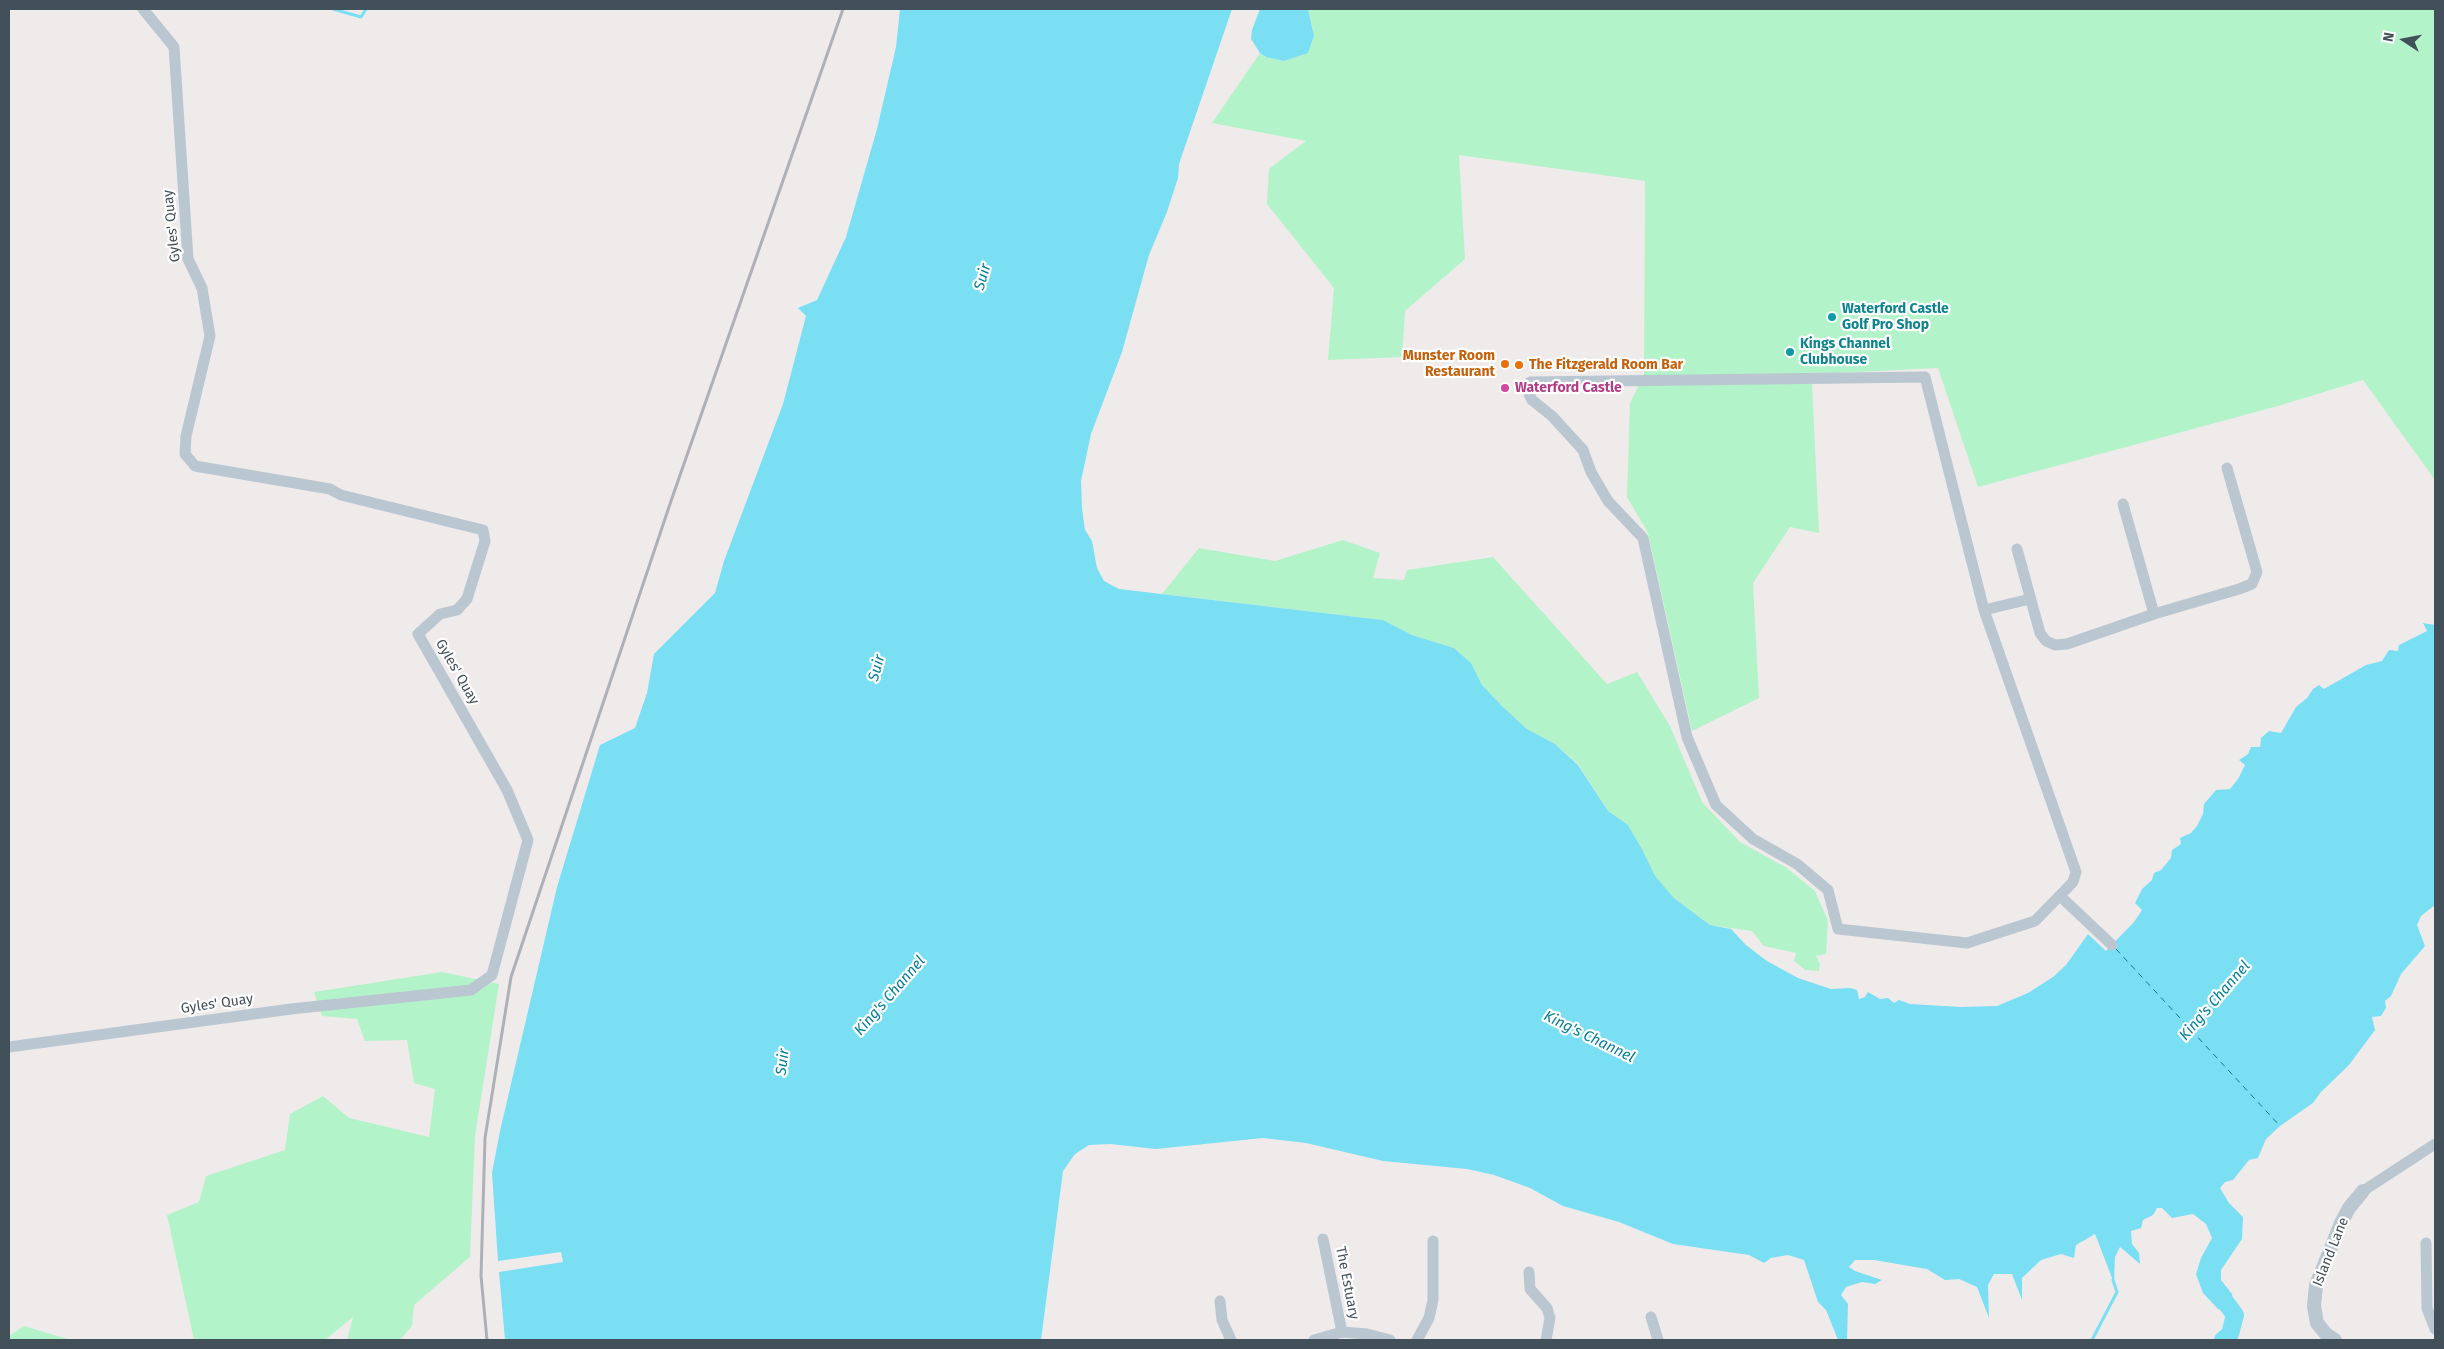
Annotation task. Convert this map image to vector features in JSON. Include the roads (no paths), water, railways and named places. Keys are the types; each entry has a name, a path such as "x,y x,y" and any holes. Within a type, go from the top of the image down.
{"street":[{"name":"Gyles' Quay","path":"9,1047 291,1009 471,990 492,975 528,840 507,790 418,634 440,614 458,610 467,600 485,541 484,530 341,495 330,489 194,466 186,454 186,436 210,336 202,288 188,259 174,47 143,9"},
{"path":"1925,377 1984,610 2075,866 2076,876 2060,896 2030,924 1967,943 1838,928 1828,890 1797,864 1753,839 1716,805 1687,737 1643,538 1608,501 1591,472 1583,450 1552,416 1532,400 1529,394 1530,382 1925,377"},
{"path":"2016,549 2040,633 2046,641 2055,645 2066,644 2154,614 2252,584 2257,572 2255,562 2226,468"},
{"path":"2123,504 2154,614"},
{"path":"1984,610 2030,598"},
{"path":"2060,896 2112,945"},
{"path":"2363,1191 2435,1144"},
{"name":"Island Lane","path":"2335,1340 2326,1334 2317,1323 2314,1306 2315,1291 2319,1275 2341,1223 2363,1191"},
{"name":"The Estuary","path":"1323,1239 1342,1332"},
{"path":"1417,1340 1430,1318 1433,1300 1433,1241"},
{"path":"2426,1243 2427,1308 2435,1329"},
{"path":"1529,1272 1530,1289 1547,1308 1550,1318 1546,1340"},
{"path":"1220,1301 1222,1320 1231,1340"},
{"path":"1651,1317 1658,1340"},
{"path":"1314,1340 1342,1332 1367,1334 1390,1340"}],"water":[{"path":"900,9 1232,9 1179,164 1178,178 1167,212 1149,255 1122,352 1091,434 1081,481 1082,508 1085,530 1092,541 1097,568 1104,581 1119,589 1383,620 1412,635 1454,648 1471,663 1482,685 1503,707 1527,729 1555,744 1578,765 1608,811 1628,825 1655,876 1674,898 1710,925 1731,929 1746,945 1767,961 1798,978 1831,989 1850,988 1857,990 1859,999 1865,997 1868,992 1880,999 1888,998 1894,1003 1899,1000 1910,1004 1961,1007 1997,1006 2028,993 2053,977 2066,965 2088,934 2106,951 2134,922 2142,910 2135,903 2142,889 2152,880 2154,873 2161,870 2171,858 2172,850 2181,844 2180,838 2191,833 2197,826 2203,814 2204,804 2216,790 2230,789 2238,779 2245,765 2239,760 2248,754 2251,747 2260,747 2261,738 2269,731 2281,733 2296,707 2319,685 2324,689 2366,665 2382,661 2389,650 2398,651 2399,645 2427,631 2423,623 2435,625 2435,905 2421,916 2417,925 2425,946 2401,974 2391,996 2385,1001 2386,1008 2381,1016 2372,1017 2375,1030 2349,1065 2321,1092 2313,1103 2280,1126 2266,1139 2258,1158 2249,1160 2233,1180 2225,1182 2220,1188 2229,1203 2243,1217 2242,1239 2221,1270 2221,1280 2232,1294 2235,1315 2218,1309 2203,1293 2196,1274 2201,1258 2212,1238 2206,1224 2193,1214 2172,1218 2162,1208 2157,1208 2153,1215 2143,1220 2141,1228 2131,1231 2132,1244 2139,1253 2140,1264 2120,1247 2115,1257 2114,1283 2095,1234 2076,1245 2074,1258 2061,1254 2041,1260 2022,1278 2022,1300 2012,1274 1994,1274 1988,1285 1989,1318 1977,1287 1959,1279 1945,1280 1927,1269 1874,1260 1855,1260 1849,1267 1855,1271 1882,1280 1875,1284 1862,1282 1846,1287 1841,1295 1848,1304 1847,1340 1838,1340 1826,1310 1818,1302 1804,1260 1788,1255 1771,1258 1764,1263 1749,1255 1673,1244 1619,1222 1563,1206 1530,1188 1494,1175 1467,1169 1383,1161 1306,1143 1263,1138 1156,1149 1110,1144 1089,1145 1075,1154 1063,1171 1041,1340 505,1340 499,1272 563,1262 561,1252 498,1261 492,1173 500,1131 557,887 600,745 635,728 647,693 654,654 715,593 724,561 783,404 806,316 798,308 817,300 846,237 877,129 896,47"},
{"path":"1260,9 1308,9 1314,36 1308,53 1284,61 1266,57 1260,53 1251,39 1252,30"}],"waterway":[{"path":"333,9 361,17 366,9"},
{"path":"2092,1340 2117,1292 2113,1280"},
{"path":"2221,1296 2235,1315 2230,1334 2223,1340"}],"railway":[{"path":"487,1340 481,1276 485,1138 511,977 671,501 843,9"}],"place":[{"name":"Waterford Castle Golf Pro Shop","path":"1832,317"},
{"name":"Kings Channel Clubhouse","path":"1790,352"},
{"name":"Munster Room Restaurant","path":"1505,364"},
{"name":"The Fitzgerald Room Bar","path":"1519,365"},
{"name":"Waterford Castle","path":"1505,388"}],"water label":[{"name":"Suir","path":"983,277"},
{"name":"Suir","path":"877,668"},
{"name":"King's Channel","path":"890,996"},
{"name":"King's Channel","path":"2215,1001"},
{"name":"King's Channel","path":"1589,1037"},
{"name":"Suir","path":"783,1062"}]}
